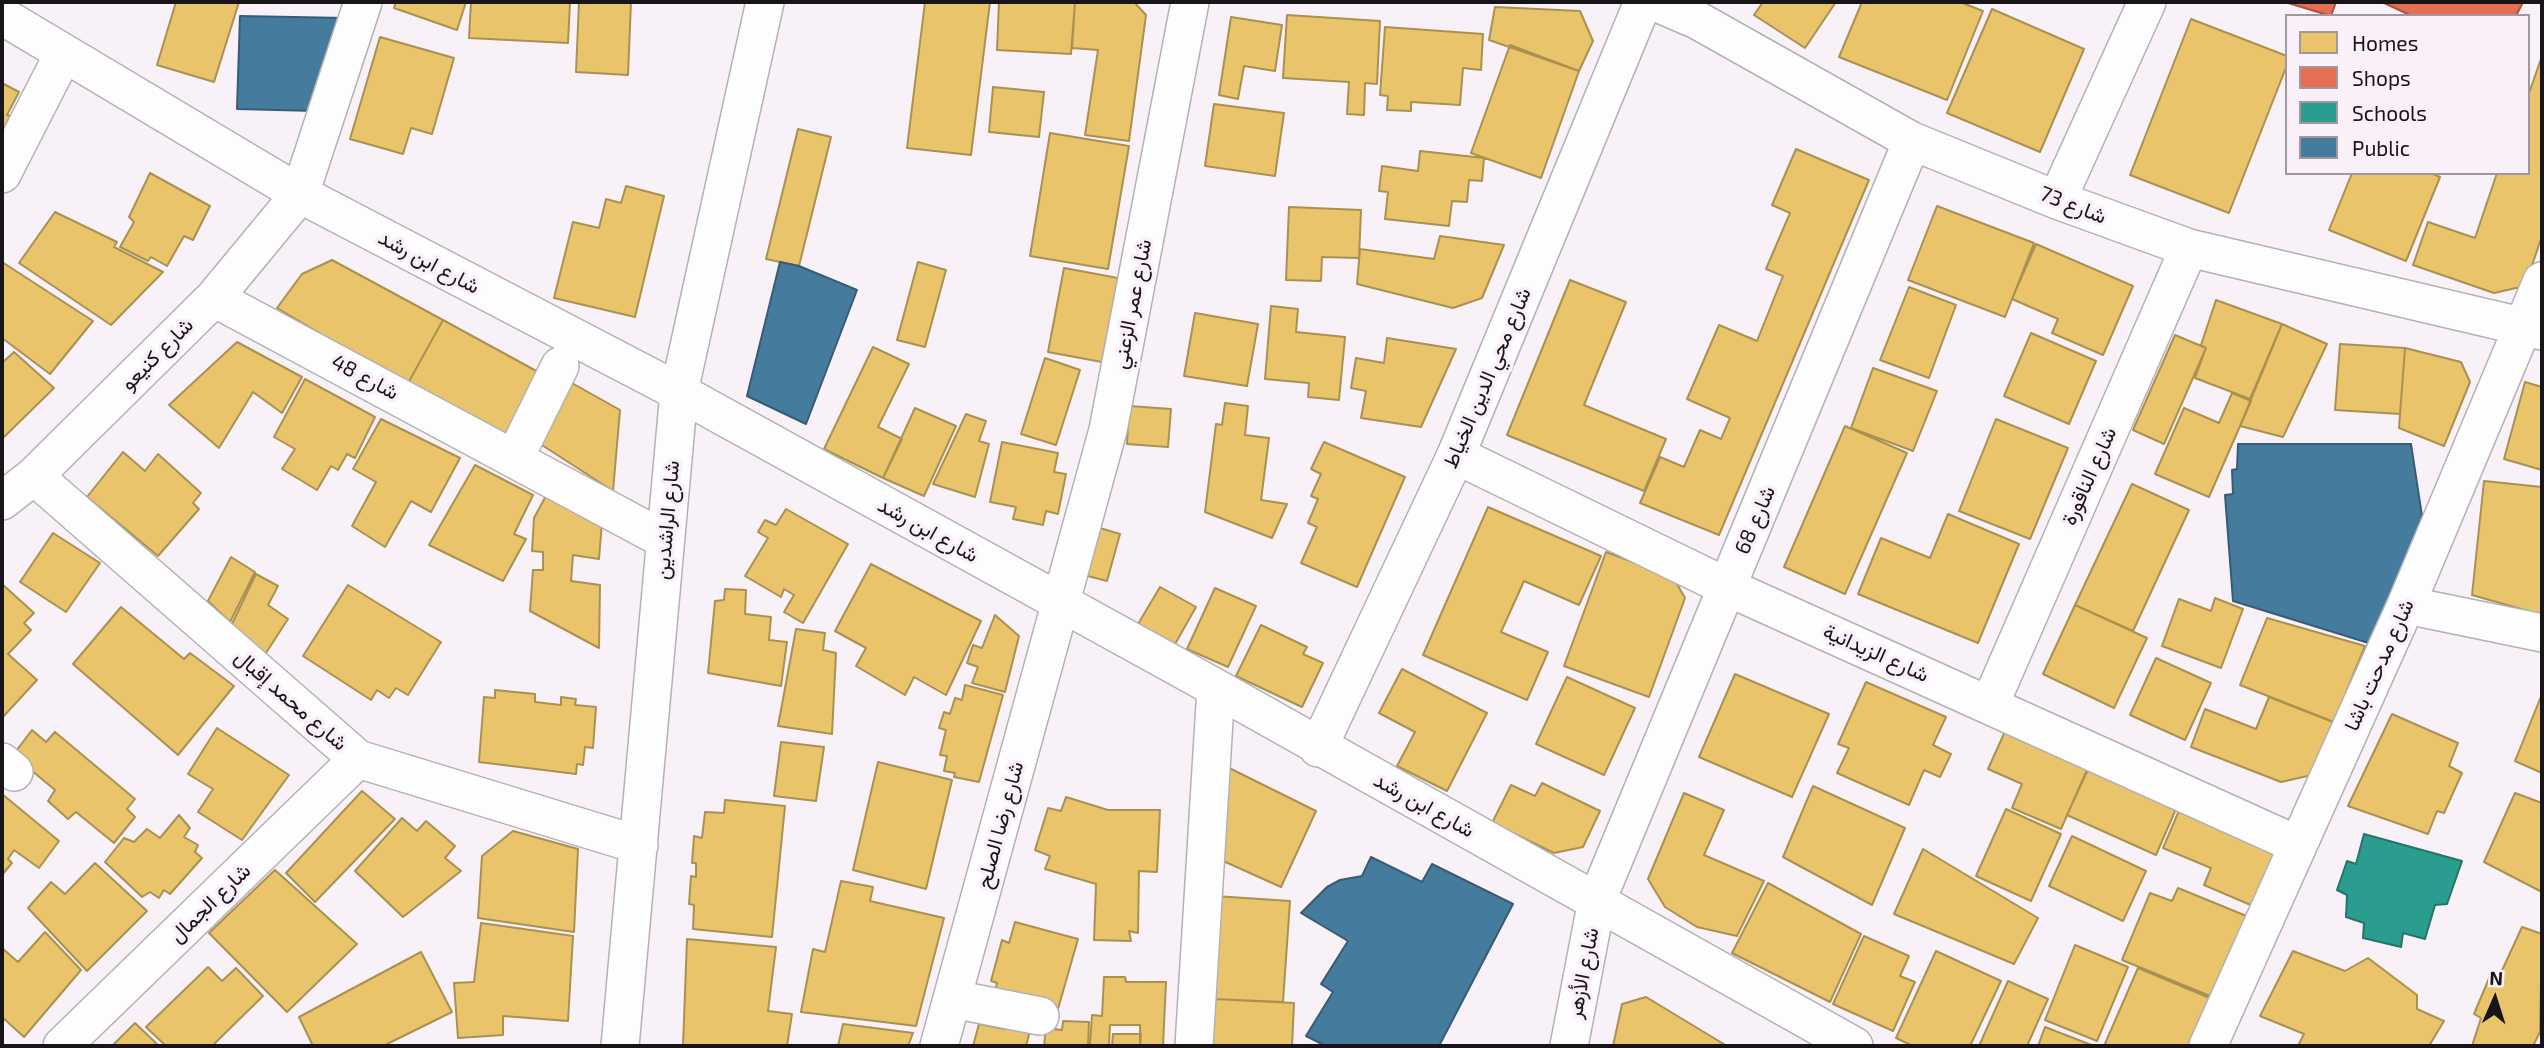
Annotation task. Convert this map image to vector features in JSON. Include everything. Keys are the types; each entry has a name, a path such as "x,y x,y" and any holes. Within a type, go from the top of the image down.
{"street":[{"path":"300,194 363,2"},
{"name":"شارع الراشدين","path":"620,1046 679,392 765,2"},
{"name":"شارع عمر الزعني","path":"1059,603 1108,430 1190,2"},
{"name":"شارع محي الدين الخياط","path":"1318,747 1456,456 1643,2"},
{"name":"شارع 73","path":"1655,2 1697,20 1912,141 2057,200 2189,248 2532,330"},
{"path":"2057,200 2147,2"},
{"name":"شارع ابن رشد","path":"2,16 300,194 679,392 1597,900 1854,1046"},
{"path":"2,174 64,53"},
{"name":"شارع 68","path":"1597,900 1912,141"},
{"name":"شارع كنيعو","path":"2,501 34,476 214,298 300,194"},
{"name":"شارع الناقورة","path":"1990,704 2189,248"},
{"name":"شارع مدحت باشا","path":"2207,1046 2532,330 2542,281"},
{"name":"شارع 48","path":"214,298 515,457 665,540"},
{"path":"515,457 560,366"},
{"name":"شارع الزيدانية","path":"1456,456 1727,587 2298,845"},
{"name":"شارع محمد إقبال","path":"34,476 358,759 639,845"},
{"name":"شارع رضا الصلح","path":"939,1046 1059,603"},
{"path":"2406,605 2542,633"},
{"path":"1195,1046 1216,688"},
{"name":"شارع الجمال","path":"62,1046 358,759"},
{"name":"شارع الأزهر","path":"1569,1046 1597,900"},
{"path":"953,999 1040,1016"}],"building: Homes":[{"path":"176,2 239,2 214,82 157,65"},
{"path":"396,2 466,2 457,30 394,8"},
{"path":"471,2 570,2 568,43 469,38"},
{"path":"579,2 631,2 628,75 576,72"},
{"path":"925,2 990,2 971,155 907,148"},
{"path":"999,2 1075,2 1071,54 997,50"},
{"path":"1075,2 1134,2 1146,15 1129,141 1085,135 1098,50 1072,48"},
{"path":"1763,2 1836,2 1805,48 1754,15"},
{"path":"1862,2 1960,2 1983,11 1947,100 1839,57"},
{"path":"1495,7 1580,11 1593,41 1579,71 1489,40"},
{"path":"1992,9 2084,49 2040,152 1947,113"},
{"path":"1287,15 1380,21 1377,84 1365,83 1364,115 1347,114 1349,82 1283,78"},
{"path":"1231,17 1282,25 1275,71 1244,66 1238,99 1219,95"},
{"path":"2191,19 2285,55 2285,70 2229,213 2130,175"},
{"path":"1385,27 1483,34 1481,70 1463,68 1460,105 1411,102 1411,111 1387,110 1388,96 1380,95"},
{"path":"380,37 454,58 432,134 411,128 403,154 350,139"},
{"path":"1510,45 1579,71 1541,178 1471,153"},
{"path":"2542,56 2542,236 2525,286 2494,293 2413,265 2428,222 2475,238 2496,175 2530,175 2530,90"},
{"path":"2,83 19,92 7,115 13,117 2,136"},
{"path":"993,87 1044,92 1039,137 989,132"},
{"path":"1214,104 1284,113 1275,176 1205,166"},
{"path":"798,129 831,137 799,266 766,259"},
{"path":"1050,133 1129,146 1108,269 1030,256"},
{"path":"1796,149 1869,180 1719,535 1640,503 1660,457 1684,467 1700,430 1721,439 1730,418 1687,399 1719,325 1757,341 1783,276 1766,269 1790,213 1772,205"},
{"path":"1420,151 1484,158 1482,181 1469,180 1467,202 1452,201 1449,226 1385,219 1388,192 1379,191 1382,166 1418,171"},
{"path":"150,173 210,206 193,240 184,236 167,266 151,257 148,261 120,247 134,222 129,217"},
{"path":"2351,175 2440,177 2406,261 2329,230"},
{"path":"626,186 664,196 635,317 554,298 573,222 599,228 606,199 621,203"},
{"path":"1937,206 2034,243 2005,317 1908,280"},
{"path":"1289,207 1361,210 1359,258 1322,257 1321,281 1286,280"},
{"path":"55,212 117,242 114,247 163,272 111,325 19,263"},
{"path":"1440,236 1504,245 1482,298 1453,308 1357,284 1360,249 1434,259"},
{"path":"2036,244 2133,286 2103,355 2052,333 2058,319 2012,299"},
{"path":"332,260 443,320 407,385 277,308 302,274"},
{"path":"2,262 93,321 50,374 2,338"},
{"path":"918,262 946,270 925,347 897,340"},
{"path":"1064,268 1118,278 1102,362 1048,352"},
{"path":"1570,280 1626,302 1584,405 1666,439 1644,491 1507,435"},
{"path":"1909,287 1956,305 1929,378 1880,360"},
{"path":"2216,300 2282,324 2250,399 2195,378 2206,348 2201,345"},
{"path":"1271,306 1298,309 1296,332 1345,337 1339,400 1308,397 1309,383 1265,379"},
{"path":"1195,313 1258,324 1247,386 1184,376"},
{"path":"443,320 551,379 515,443 407,385"},
{"path":"2282,324 2327,344 2283,437 2240,426"},
{"path":"2031,333 2096,361 2069,424 2004,396"},
{"path":"2175,335 2206,348 2164,444 2133,430"},
{"path":"1387,338 1456,349 1421,427 1361,418 1366,391 1351,388 1356,358 1384,363"},
{"path":"237,342 302,377 282,413 253,392 219,448 169,405"},
{"path":"2340,344 2405,348 2400,414 2335,410"},
{"path":"873,347 909,364 878,427 902,439 883,478 824,449"},
{"path":"2405,348 2461,362 2470,382 2444,446 2399,428"},
{"path":"14,352 54,388 2,439 2,363"},
{"path":"1045,358 1080,370 1056,445 1021,434"},
{"path":"1873,368 1937,391 1913,451 1851,428"},
{"path":"563,378 620,410 613,491 531,438"},
{"path":"305,379 375,417 355,458 347,454 338,470 331,466 317,490 282,469 295,449 274,437"},
{"path":"2525,382 2542,387 2542,470 2504,459"},
{"path":"2232,393 2251,401 2209,497 2155,474 2184,408 2219,423"},
{"path":"1225,403 1248,406 1245,435 1269,438 1261,500 1287,504 1272,538 1205,512 1216,424 1222,425"},
{"path":"1129,406 1171,409 1168,447 1127,444"},
{"path":"915,408 956,426 924,496 883,478"},
{"path":"966,414 986,421 979,441 989,444 975,497 933,484"},
{"path":"381,419 460,458 431,512 411,501 385,547 352,526 376,482 353,469"},
{"path":"1996,419 2068,448 2030,539 1959,511"},
{"path":"1845,426 1907,453 1845,594 1784,567"},
{"path":"1002,442 1058,453 1054,472 1066,474 1058,514 1046,511 1043,525 1013,519 1016,507 990,502"},
{"path":"1324,442 1405,477 1357,587 1301,563 1317,527 1308,523 1318,499 1311,496 1321,474 1311,469"},
{"path":"123,452 145,471 158,454 201,493 193,503 199,509 158,556 87,497"},
{"path":"475,465 533,495 514,534 526,539 503,581 429,545"},
{"path":"2484,481 2542,487 2542,615 2472,595"},
{"path":"2132,484 2189,510 2133,631 2075,605"},
{"path":"548,492 602,522 599,559 573,555 571,581 600,585 599,648 530,611 533,570 543,570 543,552 532,551 534,518"},
{"path":"1488,507 1601,556 1579,605 1524,581 1501,632 1548,652 1527,700 1423,655"},
{"path":"786,509 848,544 803,623 784,612 794,595 784,589 781,597 745,576 768,538 758,532 765,520 776,525"},
{"path":"1948,514 2019,544 1978,643 1858,594 1881,538 1930,558"},
{"path":"1093,526 1120,534 1107,581 1080,574"},
{"path":"53,533 100,563 66,612 20,582"},
{"path":"1606,552 1673,577 1685,598 1649,697 1564,666"},
{"path":"231,557 255,572 230,622 208,601"},
{"path":"871,564 981,621 946,695 914,677 905,695 856,666 866,648 835,631"},
{"path":"256,574 278,586 268,605 288,619 264,656 231,626"},
{"path":"2,584 34,613 24,623 31,630 8,654 37,680 2,718"},
{"path":"348,585 441,642 408,695 396,688 389,698 377,690 371,700 303,656"},
{"path":"1160,587 1196,607 1175,644 1138,624"},
{"path":"1215,588 1256,606 1228,667 1187,649"},
{"path":"725,589 746,590 745,614 771,617 769,640 787,642 781,686 708,673 715,601 724,600"},
{"path":"2215,598 2243,609 2221,668 2162,646 2179,599 2211,611"},
{"path":"2075,605 2147,638 2114,708 2043,674"},
{"path":"121,607 184,659 190,653 234,686 178,755 73,664"},
{"path":"995,615 1019,636 1005,692 972,683 978,667 967,663 973,645 982,648"},
{"path":"2267,618 2365,646 2334,722 2240,685"},
{"path":"1261,625 1307,647 1303,654 1323,663 1302,707 1236,676"},
{"path":"796,629 825,633 823,650 836,653 832,734 778,726"},
{"path":"2156,658 2211,683 2185,740 2130,715"},
{"path":"1402,669 1487,713 1447,791 1397,766 1415,732 1379,713"},
{"path":"1735,674 1829,714 1792,797 1699,757"},
{"path":"1567,677 1635,708 1604,775 1536,744"},
{"path":"1866,682 1946,717 1933,745 1951,754 1940,777 1924,770 1909,805 1837,773 1849,748 1838,744"},
{"path":"965,685 1003,695 979,782 954,777 955,773 944,771 947,756 940,755 946,730 939,728 944,712 950,714 955,698 962,700"},
{"path":"495,690 535,694 535,702 561,705 561,697 576,699 575,705 596,707 593,748 585,747 583,765 577,764 576,774 479,762 484,697 495,698"},
{"path":"2542,694 2542,773 2515,761"},
{"path":"2269,697 2333,722 2312,775 2281,782 2191,747 2205,709 2256,729"},
{"path":"2392,714 2458,743 2449,766 2462,773 2444,813 2437,811 2428,834 2348,806"},
{"path":"2007,727 2090,763 2061,829 2012,808 2022,784 1988,769"},
{"path":"217,728 289,775 242,840 198,812 213,789 188,774"},
{"path":"32,730 46,742 55,732 135,799 127,809 135,817 114,843 76,812 68,819 48,801 55,790 13,755"},
{"path":"781,742 824,747 816,801 774,796"},
{"path":"878,762 952,780 926,889 853,870"},
{"path":"1217,762 1316,811 1281,887 1210,855"},
{"path":"2091,763 2179,802 2156,855 2067,815"},
{"path":"1542,783 1600,811 1583,847 1554,853 1492,823 1511,785 1535,796"},
{"path":"1813,786 1905,828 1872,905 1783,857"},
{"path":"362,791 395,819 315,902 286,873"},
{"path":"1684,793 1724,810 1704,855 1764,881 1737,936 1697,927 1665,907 1648,879"},
{"path":"2515,793 2542,803 2542,892 2484,862"},
{"path":"2,794 59,841 39,868 14,850 8,859 12,863 2,875"},
{"path":"1066,797 1108,810 1160,810 1157,872 1139,871 1138,933 1129,931 1131,941 1094,940 1096,884 1045,869 1050,856 1035,850 1048,808 1061,811"},
{"path":"2184,799 2281,841 2253,906 2204,885 2211,868 2163,848"},
{"path":"725,800 785,806 772,937 693,929 694,905 689,904 691,876 696,877 696,863 692,863 694,836 702,838 705,812 724,813"},
{"path":"2006,809 2061,834 2031,901 1976,876"},
{"path":"179,815 190,828 184,837 198,845 195,852 202,858 170,894 164,890 159,898 150,892 142,897 105,862 124,838 134,842 147,829 160,838"},
{"path":"402,818 417,831 426,821 455,846 445,858 461,871 403,917 355,871"},
{"path":"513,831 578,849 574,932 478,918 482,856"},
{"path":"2072,836 2146,871 2123,921 2049,886"},
{"path":"1923,849 2038,918 2014,964 1894,914"},
{"path":"95,863 147,911 87,971 28,908 51,882 65,894"},
{"path":"275,870 357,944 287,1012 209,933"},
{"path":"841,881 873,887 870,901 944,918 916,1026 801,1012 813,949 825,952"},
{"path":"1768,883 1861,934 1830,1002 1732,953"},
{"path":"2178,888 2249,917 2215,998 2122,960 2150,893 2172,901"},
{"path":"1215,896 1290,901 1283,1002 1214,999"},
{"path":"1015,922 1078,939 1056,1016 993,999 997,983 991,981 1002,940 1009,943"},
{"path":"481,923 573,936 568,1021 503,1016 503,1035 458,1038 454,983 474,982"},
{"path":"2522,927 2542,934 2540,1032 2533,1046 2472,1046 2481,1018 2474,1014 2490,976 2499,977"},
{"path":"45,932 81,970 24,1037 2,1017 2,948 18,962"},
{"path":"1864,936 1909,956 1900,976 1915,982 1893,1031 1833,1004"},
{"path":"687,939 776,947 768,1011 792,1014 787,1046 683,1046"},
{"path":"2075,945 2128,967 2097,1041 2045,1020"},
{"path":"1936,951 2001,981 1970,1046 1913,1046 1896,1038"},
{"path":"2293,951 2345,971 2368,958 2417,995 2417,1009 2444,1021 2429,1046 2298,1046 2304,1034 2260,1016"},
{"path":"421,952 452,1012 383,1046 313,1046 299,1017"},
{"path":"208,967 222,981 236,968 263,996 212,1046 166,1046 146,1027"},
{"path":"2138,968 2212,999 2191,1046 2104,1046"},
{"path":"1104,977 1125,977 1126,982 1166,982 1163,1046 1140,1045 1140,1025 1110,1025 1109,1046 1090,1045 1092,1015 1102,1016"},
{"path":"2008,981 2048,999 2027,1046 1979,1046"},
{"path":"1646,997 1727,1046 1613,1046 1622,1004"},
{"path":"1214,999 1294,1003 1292,1046 1211,1046"},
{"path":"1063,1021 1089,1022 1088,1046 1044,1046 1046,1028 1062,1030"},
{"path":"1007,1022 1031,1027 1026,1046 973,1046 979,1024 1005,1029"},
{"path":"135,1023 159,1046 112,1046"},
{"path":"843,1024 913,1033 908,1046 838,1046"},
{"path":"2045,1027 2094,1046 2038,1046"},
{"path":"1113,1034 1141,1034 1140,1046 1112,1046"}],"building: Shops":[{"path":"2285,2 2336,2 2332,14"},
{"path":"2382,2 2523,2 2517,14 2408,14"}],"building: Schools":[{"path":"2364,834 2462,861 2447,904 2435,905 2425,939 2403,933 2401,947 2363,938 2364,923 2346,917 2347,895 2337,890 2347,861 2356,864"}],"building: Public":[{"path":"240,16 346,18 316,111 237,109"},
{"path":"780,262 799,266 857,290 806,424 747,396"},
{"path":"2238,444 2411,444 2422,516 2375,645 2233,601 2225,495 2233,494 2232,470 2237,469"},
{"path":"1371,857 1422,882 1432,864 1513,904 1439,1046 1326,1046 1306,1036 1333,992 1321,984 1348,941 1301,913 1327,887 1340,880 1362,876"}]}
